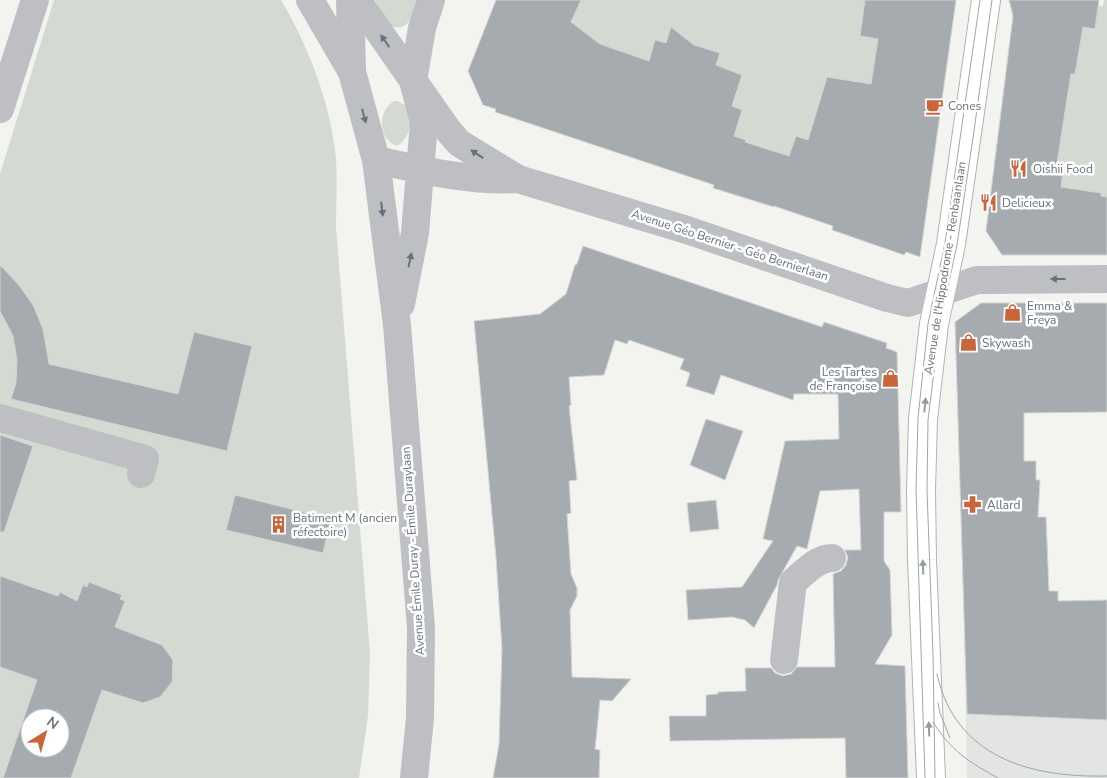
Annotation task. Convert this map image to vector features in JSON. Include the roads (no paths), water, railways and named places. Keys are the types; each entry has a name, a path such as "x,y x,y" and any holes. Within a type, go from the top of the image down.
{"main road":[{"name":"Avenue de l'Hippodrome - Renbaanlaan","path":"930,778 922,560 922,454 928,366 960,185 986,0"}],"street":[{"path":"0,106 34,0"},
{"path":"310,0 352,72"},
{"path":"350,0 352,72"},
{"name":"Avenue Géo Bernier - Géo Bernierlaan","path":"357,0 447,129 459,143 518,179 687,230 908,303 977,280 1107,279"},
{"path":"413,81 422,28 431,0"},
{"name":"Avenue Émile Duray - Émile Duraylaan","path":"352,72 376,160 397,325 421,628 420,718 414,778"},
{"name":"Avenue Émile Duray - Émile Duraylaan","path":"397,325 415,233 421,170 424,122 413,81"},
{"name":"Avenue Géo Bernier - Géo Bernierlaan","path":"376,160 421,170 494,181 518,179"},
{"path":"0,418 145,459 141,474"},
{"path":"784,660 793,582 818,562 832,558"}],"tram line":[{"path":"925,778 916,489 918,418 928,324 945,243 980,0"},
{"path":"935,778 927,490 928,420 940,323 957,245 992,0"},
{"path":"937,674 946,702 960,725 978,743 1000,757 1050,773 1078,776 1107,776"},
{"path":"938,703 950,738"},
{"path":"933,722 947,741 961,755 998,778"}],"place":[{"name":"Cones","path":"934,106"},
{"name":"Oishii Food","path":"1019,169"},
{"name":"Delicieux","path":"988,203"},
{"name":"Emma & Freya","path":"1013,313"},
{"name":"Skywash","path":"968,343"},
{"name":"Les Tartes de Françoise","path":"891,379"},
{"name":"Allard","path":"973,505"},
{"name":"Batiment M (ancien réfectoire)","path":"279,525"}]}
